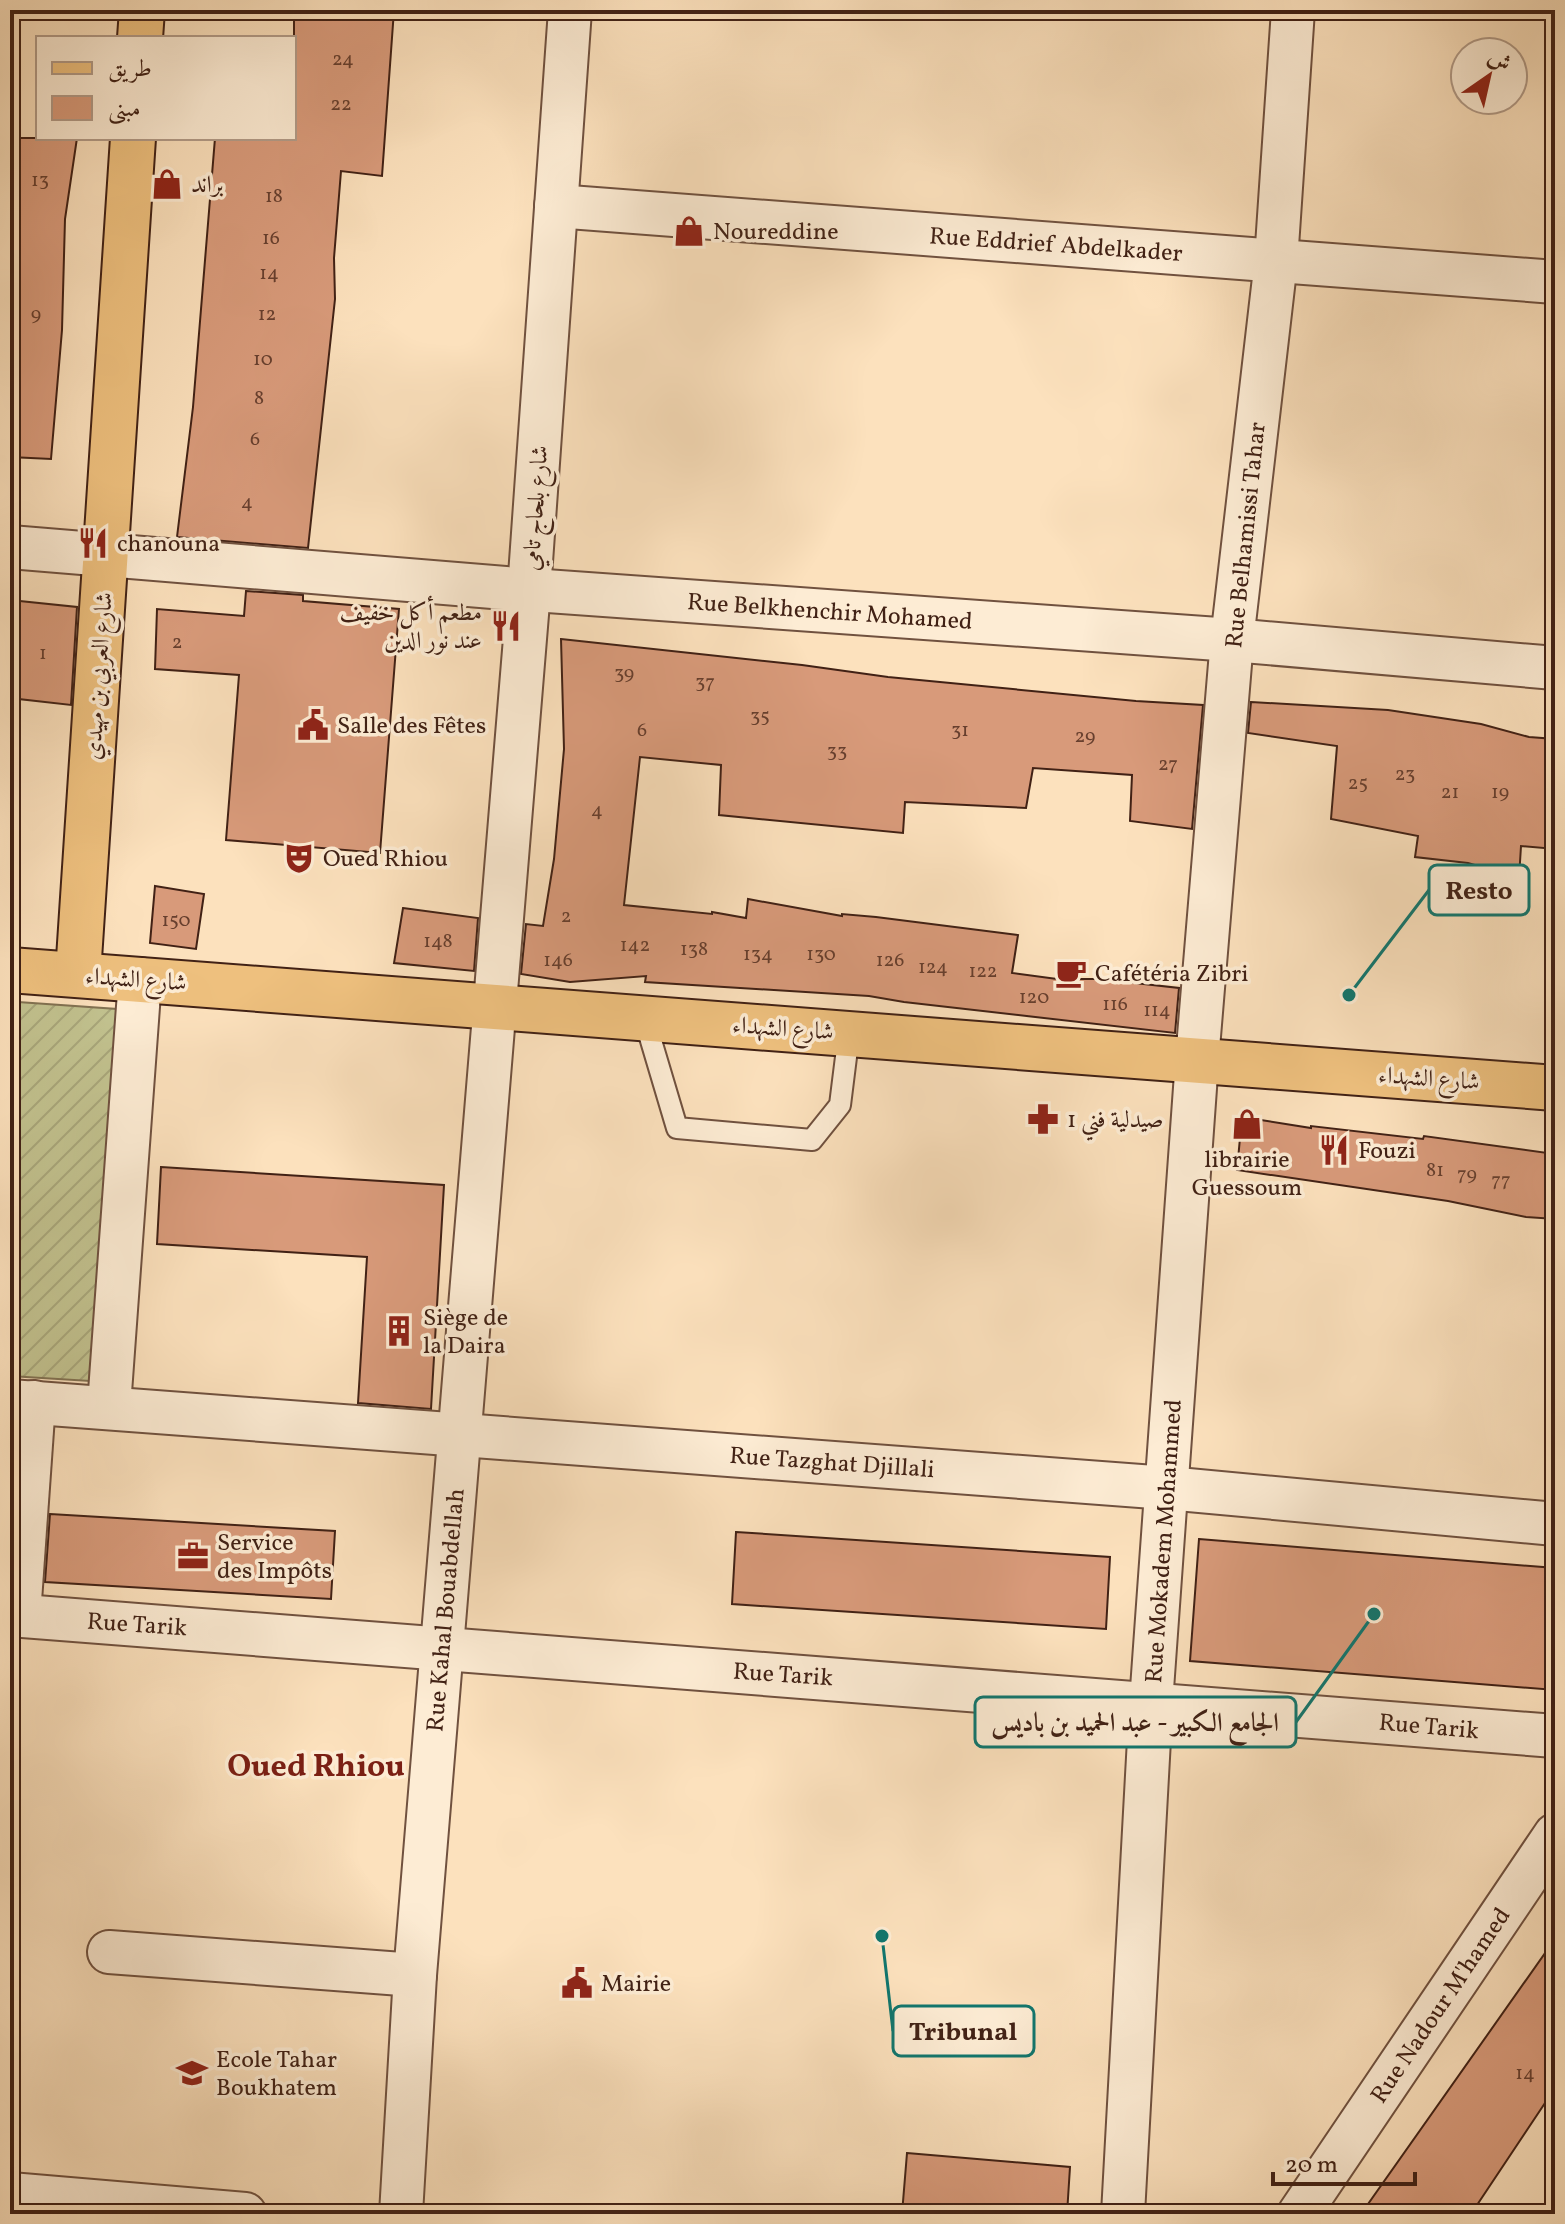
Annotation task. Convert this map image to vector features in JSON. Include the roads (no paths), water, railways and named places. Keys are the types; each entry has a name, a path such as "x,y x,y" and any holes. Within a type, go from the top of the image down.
{"main road":[{"path":"140,36 142,10"},
{"name":"شارع العربي بن مهيدي","path":"78,974 133,140"},
{"name":"شارع الشهداء","path":"10,970 1555,1088"}],"street":[{"name":"شارع بلحاج تامي","path":"494,1006 529,590 570,10"},
{"name":"Rue Belhamissi Tahar","path":"1197,1060 1232,640 1276,261 1293,10"},
{"name":"Rue Eddrief Abdelkader","path":"556,206 1555,282"},
{"name":"Rue Belkhenchir Mohamed","path":"10,547 529,590 1232,640 1555,668"},
{"path":"109,1406 140,979"},
{"name":"Rue Kahal Bouabdellah","path":"401,2214 415,1975 494,1006"},
{"name":"Rue Mokadem Mohammed","path":"1123,2214 1151,1703 1197,1060"},
{"path":"14,1615 22,1402"},
{"name":"Rue Tazghat Djillali","path":"22,1402 109,1406 1167,1488 1555,1524"},
{"name":"Rue Tarik","path":"14,1615 1555,1736"},
{"name":"Rue Nadour M'hamed","path":"1299,2214 1555,1835"},
{"path":"109,1952 415,1975"},
{"path":"10,2194 245,2214"}],"lane":[{"path":"644,1017 677,1128 812,1140 840,1105 849,1033"}],"place":[{"name":"براند","path":"167,184"},
{"name":"Noureddine","path":"689,231"},
{"name":"chanouna","path":"93,543"},
{"name":"مطعم أكل خفيف عند نور الدين","path":"506,626"},
{"name":"Salle des Fêtes","path":"313,725"},
{"name":"Oued Rhiou","path":"299,858"},
{"name":"Cafétéria Zibri","path":"1071,973"},
{"name":"Resto","path":"1349,995"},
{"name":"صيدلية فني 1","path":"1043,1119"},
{"name":"librairie Guessoum","path":"1247,1124"},
{"name":"Fouzi","path":"1334,1150"},
{"name":"Siège de la Daira","path":"399,1331"},
{"name":"Service des Impôts","path":"193,1556"},
{"name":"الجامع الكبير - عبد الحميد بن باديس","path":"1374,1614"},
{"name":"Tribunal","path":"882,1936"},
{"name":"Mairie","path":"577,1983"},
{"name":"Ecole Tahar Boukhatem","path":"192,2073"}],"district":[{"name":"Oued Rhiou","path":"316,1765"}]}
